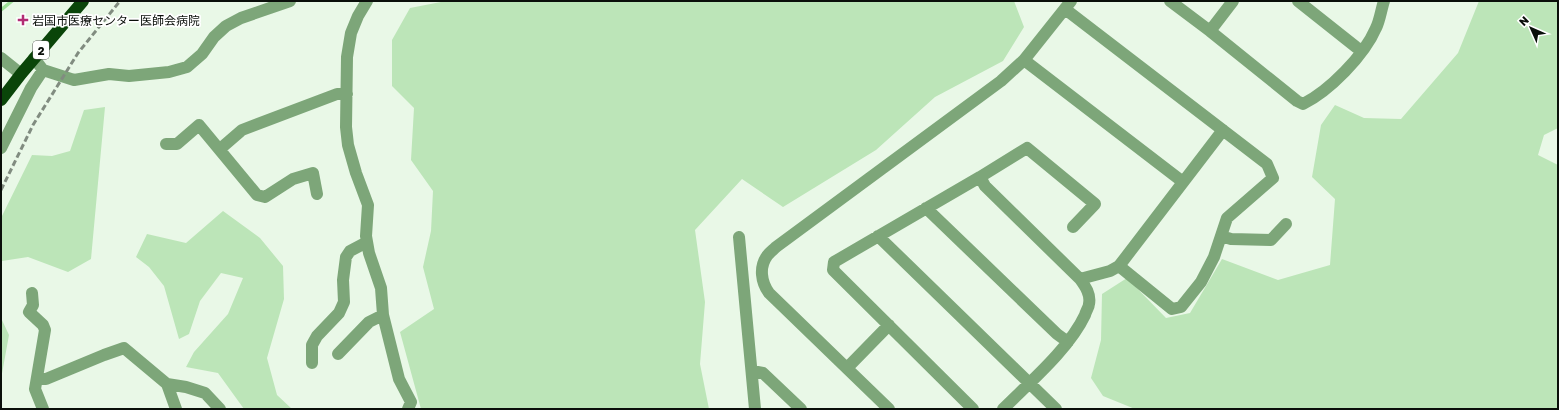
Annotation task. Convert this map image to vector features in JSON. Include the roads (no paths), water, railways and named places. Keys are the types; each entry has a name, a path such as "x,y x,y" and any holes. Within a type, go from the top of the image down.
{"highway":[{"name":"2","path":"1,100 34,58 83,1"}],"street":[{"path":"34,58 43,70 74,80 109,74 129,76 151,74 181,68 187,66 202,54 214,37 226,26 240,18 290,1"},
{"path":"367,1 351,32 347,57 346,127 348,146 356,174 368,205 367,242 369,253 381,288 383,315 399,379 411,402 408,409"},
{"path":"1170,1 1297,101 1303,104 1314,99 1349,68 1362,51 1376,28 1384,1"},
{"path":"1210,31 1233,1"},
{"path":"1298,1 1362,51"},
{"path":"889,409 769,293 764,286 762,266 767,256 776,247 1001,81 1024,60 1068,5 1267,164 1274,178 1227,218 1214,258 1201,282 1181,307 1172,309 1119,266"},
{"path":"1,58 21,74"},
{"path":"1024,60 1183,182"},
{"path":"1,148 31,88 43,70"},
{"path":"220,149 242,130 337,94 347,94"},
{"path":"166,144 177,144 199,125 257,195 265,197 293,178 313,174 317,194"},
{"path":"1080,279 1110,271 1119,266 1223,130"},
{"path":"973,409 833,270 834,262 1027,148 1095,204 1073,227"},
{"path":"980,177 985,186 1080,279 1087,289 1089,304 1079,327 1068,342 1003,409"},
{"path":"926,208 1057,334 1068,342"},
{"path":"1221,236 1271,240 1286,224"},
{"path":"878,236 1056,409"},
{"path":"739,237 752,371 754,409"},
{"path":"312,363 312,345 317,336 339,313 344,302 343,280 346,257 350,251 367,242"},
{"path":"743,278 762,276"},
{"path":"32,293 33,305 29,312 45,330 35,389 43,409"},
{"path":"338,354 369,322 383,315"},
{"path":"847,368 889,325"},
{"path":"37,379 46,379 124,348 167,384 176,409"},
{"path":"752,371 763,373 802,409"},
{"path":"167,384 186,387 205,393 220,409"}],"waterway":[{"path":"1,10 12,1"}],"railway":[{"path":"1,190 33,125 78,53 120,1"}],"place":[{"name":"岩国市医療センター医師会病院","path":"23,20"}]}
